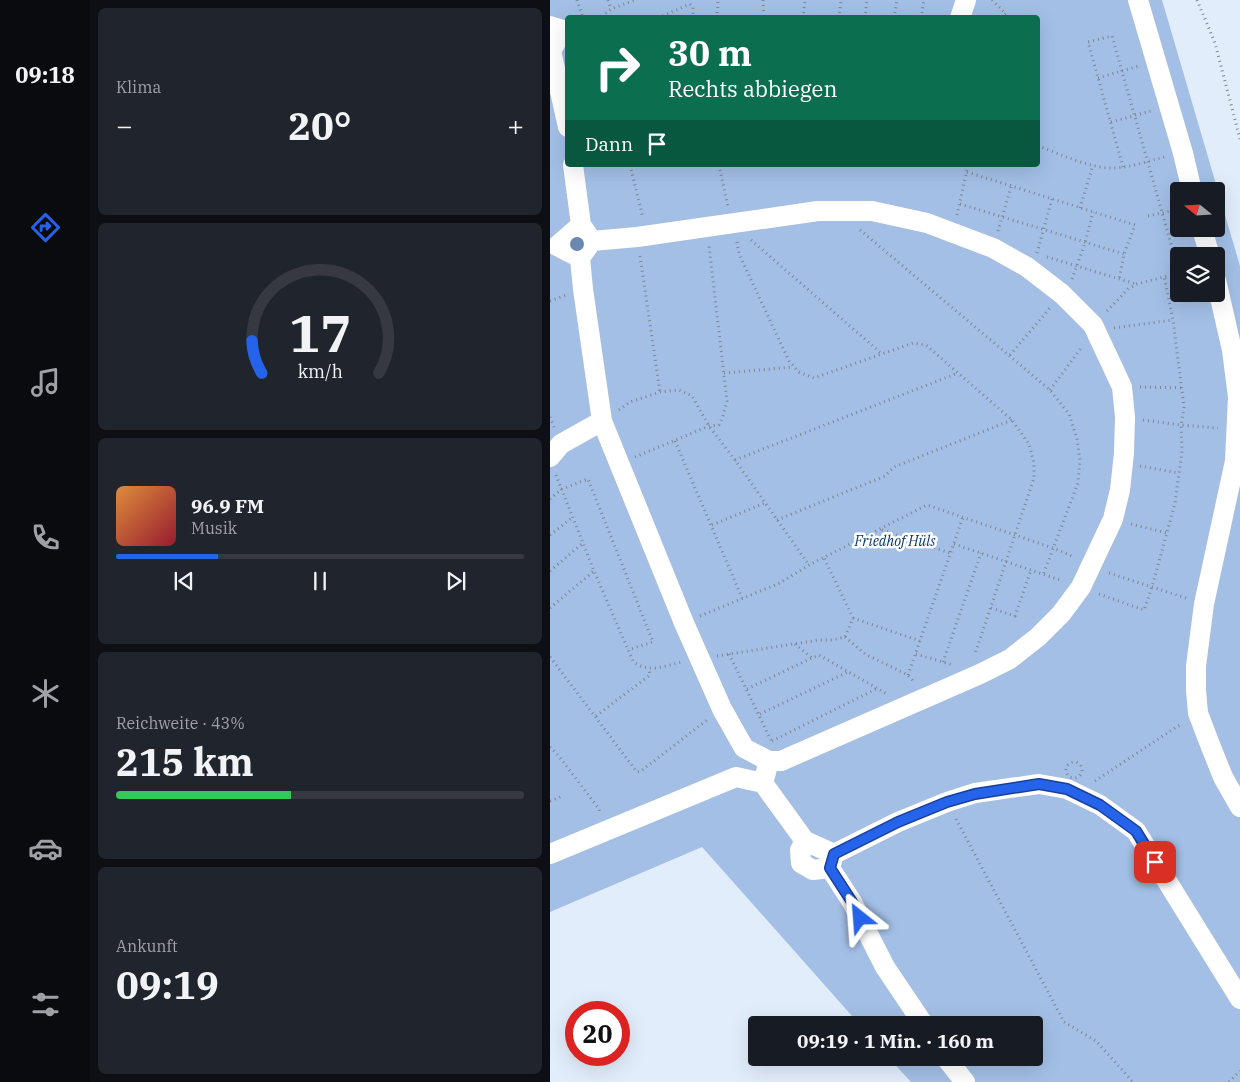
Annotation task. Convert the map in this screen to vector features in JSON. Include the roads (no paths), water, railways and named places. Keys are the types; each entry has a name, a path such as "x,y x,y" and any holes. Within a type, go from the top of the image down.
{"lane":[{"path":"961,15 966,0"},
{"path":"1138,0 1157,61 1190,182"},
{"path":"550,26 563,30 551,51 565,113"},
{"path":"577,168 586,233 580,258 583,289 602,421 684,623 722,709 744,748 775,761"},
{"path":"553,246 586,233 642,236 818,211 872,211 928,223 993,248 1027,267 1064,296 1093,325 1122,387 1125,417 1120,490 1112,519 1091,567 1081,587 1061,614 1038,637 1010,659 975,672 927,696 775,761 763,783"},
{"path":"553,246 580,258"},
{"path":"1221,302 1232,350 1238,397 1235,461 1204,604 1196,666 1198,713 1223,777 1240,807"},
{"path":"551,462 561,444 602,421"},
{"path":"736,777 744,748"},
{"path":"550,854 736,777 763,783 806,841 800,850 801,863 813,870 832,861 898,822 947,802 975,794 1039,784 1067,789 1100,805 1136,831 1240,999"},
{"path":"832,861 885,967 918,1016"},
{"path":"952,1066 965,1082"}],"park label":[{"name":"Friedhof Hüls","path":"895,541"}]}
